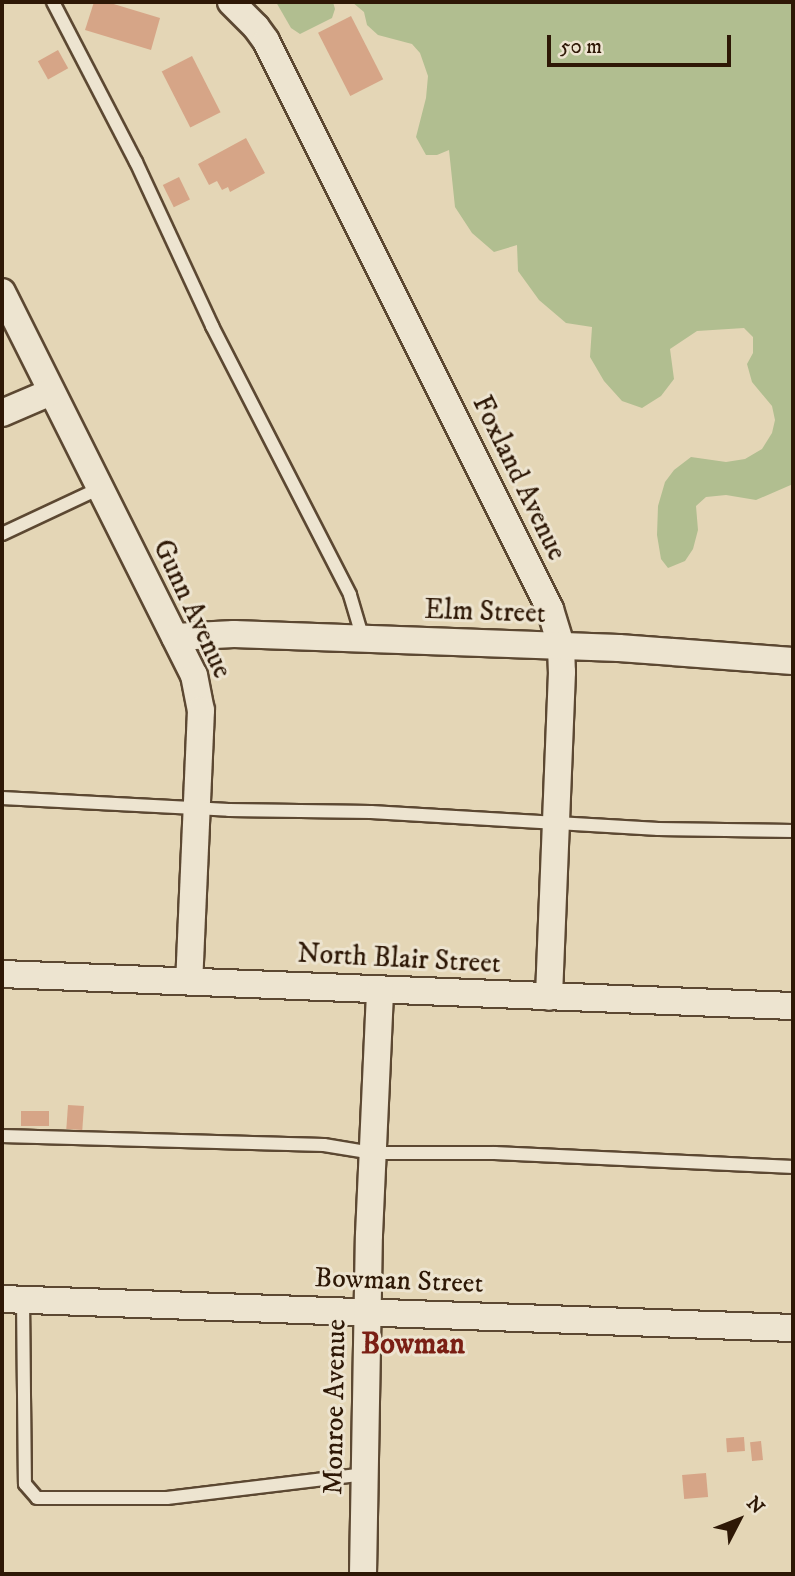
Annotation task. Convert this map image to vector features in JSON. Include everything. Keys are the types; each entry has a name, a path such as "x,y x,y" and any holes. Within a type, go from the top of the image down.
{"street":[{"name":"Foxland Avenue","path":"231,2 256,27 396,299 550,609 561,646 550,997"},
{"name":"Gunn Avenue","path":"2,292 194,676 200,700 189,981"},
{"path":"2,413 51,391"},
{"name":"Elm Street","path":"175,637 234,634 561,646 793,661"},
{"name":"North Blair Street","path":"2,974 793,1006"},
{"name":"Monroe Avenue","path":"363,1574 368,1311 380,989"},
{"name":"Bowman Street","path":"13,1299 793,1328"}],"lane":[{"path":"53,2 136,162 217,336 350,596 363,639"},
{"path":"2,534 100,488"},
{"path":"2,798 793,831"},
{"path":"2,1136 324,1145 373,1153 495,1153 793,1167"},
{"path":"13,1299 25,1484 37,1497 167,1498 366,1474"}],"green space":[{"path":"276,2 333,2 335,9 332,18 300,34 291,28"},
{"path":"352,2 793,2 793,484 756,500 726,495 706,497 696,506 698,530 693,549 685,561 668,568 661,559 657,535 658,506 665,482 674,470 691,457 726,462 745,459 762,449 772,433 775,420 772,406 752,382 747,364 753,353 753,337 744,328 697,331 670,349 674,379 661,396 642,408 622,401 604,381 590,357 592,327 566,323 539,300 518,271 517,245 494,252 472,233 455,207 449,150 437,155 426,155 416,137 426,98 428,76 420,53 412,44 378,35 367,25 364,12"}],"building":[{"path":"94,2 107,2 160,18 151,50 85,30"},
{"path":"351,16 383,79 350,96 318,33"},
{"path":"58,50 68,68 48,80 38,61"},
{"path":"192,56 221,112 190,128 162,71"},
{"path":"246,138 265,173 230,192 228,187 222,190 217,181 209,185 198,164"},
{"path":"179,177 190,199 174,207 163,185"},
{"path":"68,1105 84,1106 82,1130 66,1129"},
{"path":"21,1111 49,1111 49,1126 21,1126"},
{"path":"744,1437 745,1451 727,1452 726,1438"},
{"path":"761,1441 763,1460 752,1461 750,1442"},
{"path":"706,1473 708,1497 684,1499 682,1475"}],"district":[{"name":"Bowman","path":"413,1345"}]}
